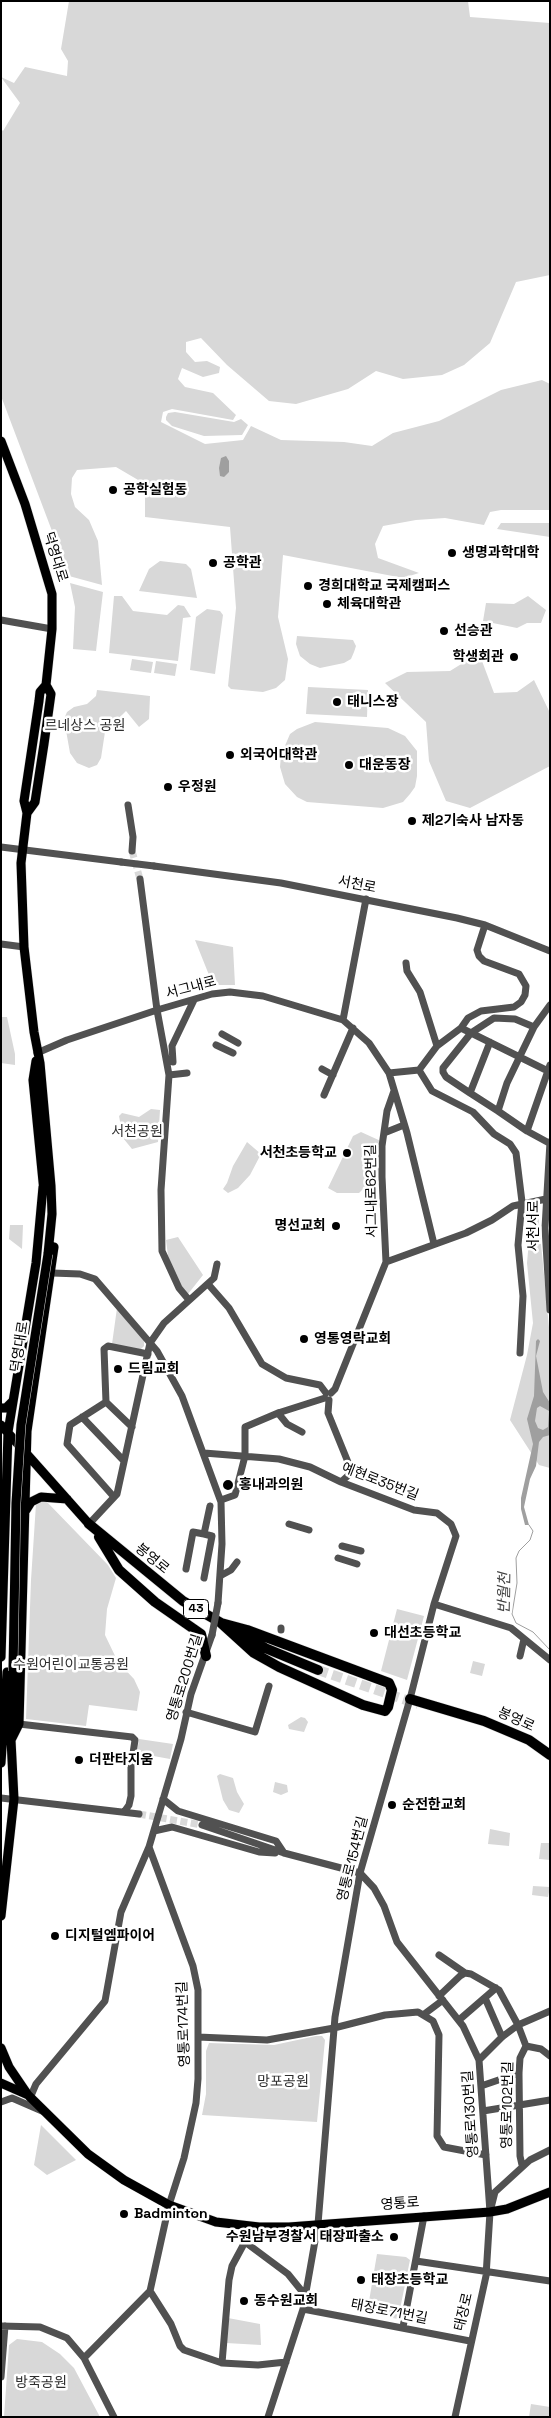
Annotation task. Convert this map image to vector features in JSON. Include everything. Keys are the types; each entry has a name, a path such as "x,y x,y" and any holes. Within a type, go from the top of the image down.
{"highway":[{"name":"봉영로","path":"91,1526 183,1601 265,1648 318,1670"},
{"path":"91,1526 119,1570 155,1602 201,1634 206,1656"},
{"path":"221,1623 247,1630 388,1684 392,1690 388,1707 385,1711 363,1705 279,1667 254,1653 221,1623"},
{"name":"봉영로","path":"410,1700 484,1721 529,1740 550,1755"}],"main road":[{"name":"덕영대로","path":"1,441 25,504 52,594 52,629 46,685 40,692 24,800 27,813 21,863 24,947 37,1053 40,1063 47,1187 52,1214 21,1425 16,1503 10,1671 1,1763"},
{"path":"5,1737 19,1724 28,1454 27,1431 52,1273 57,1217 47,1187"},
{"path":"1,1656 5,1428 13,1401 47,1187"},
{"path":"1,1408 6,1408 13,1401"},
{"name":"봉영로","path":"5,1428 91,1526"},
{"path":"26,1510 31,1502 41,1497 67,1499"},
{"name":"덕영대로","path":"1,1916 14,1799 5,1737"},
{"path":"1,2048 9,2067 29,2097"},
{"name":"영통로","path":"1,2083 29,2097 88,2154 124,2180 169,2205 216,2222 248,2226 288,2227 490,2212 507,2209 550,2192"}],"street":[{"path":"1,620 52,629"},
{"path":"128,805 133,837 132,851"},
{"path":"1,847 22,849"},
{"name":"서천로","path":"22,849 248,878 366,899 485,925 550,951"},
{"path":"140,879 158,1010 173,1063 169,1075 161,1190 162,1251 179,1288 190,1300"},
{"path":"343,1020 366,899"},
{"path":"389,1073 419,1070 437,1046 461,1028 468,1018 481,1011 514,1007 526,995 526,986 519,974 484,961 479,956 477,950 485,925"},
{"path":"1,944 24,947"},
{"path":"406,963 407,971 420,992 437,1046"},
{"name":"서그내로","path":"37,1053 67,1040 158,1010 230,992 252,994 343,1020 369,1043 389,1073 434,1244"},
{"path":"169,1051 194,1000"},
{"path":"498,1111 519,1056 534,1027 550,1005"},
{"path":"534,1027 515,1019 494,1018 470,1033 443,1072 446,1077 526,1131 550,1143"},
{"path":"324,1095 353,1028"},
{"path":"461,1028 549,1069 526,1131"},
{"path":"222,1034 238,1043"},
{"path":"470,1093 490,1042"},
{"path":"216,1045 233,1054"},
{"path":"322,1069 333,1075"},
{"path":"419,1070 432,1091 473,1112 494,1134 510,1144 518,1161 522,1204 518,1245 523,1296 520,1353"},
{"path":"169,1075 187,1073"},
{"name":"서그내로62번길","path":"327,1396 335,1389 386,1262 382,1177 384,1133 394,1091"},
{"path":"384,1133 404,1125"},
{"name":"서천서로","path":"550,1143 546,1199 550,1310"},
{"path":"386,1262 466,1232 492,1220 512,1206 546,1199"},
{"path":"91,1526 117,1494 150,1343 164,1323 214,1278 217,1264"},
{"name":"영통로200번길","path":"29,2097 36,2084 105,2001 121,1912 149,1847 191,1694 212,1635 218,1603 222,1544 221,1500 182,1396 150,1343 94,1279 80,1274 52,1273"},
{"path":"208,1284 229,1308 262,1364 286,1378 320,1385 327,1396 328,1413 352,1472 341,1482"},
{"path":"132,1427 106,1402 104,1349 108,1346 148,1354"},
{"path":"221,1500 235,1494 245,1456 245,1427 327,1396"},
{"path":"106,1402 70,1425 67,1444 114,1498"},
{"path":"278,1413 287,1424 302,1432"},
{"path":"82,1417 124,1462"},
{"name":"예현로35번길","path":"204,1453 279,1459 310,1467 341,1482 414,1510 438,1513 451,1524 456,1536 434,1604 410,1700"},
{"path":"204,1534 210,1506"},
{"path":"289,1524 309,1530"},
{"path":"186,1569 193,1532 212,1536 204,1578"},
{"path":"342,1546 361,1551"},
{"path":"338,1558 358,1564"},
{"path":"220,1576 231,1570 237,1562"},
{"path":"434,1604 511,1628 550,1660"},
{"path":"520,1656 524,1639"},
{"path":"186,1712 255,1732 269,1686"},
{"name":"영통로154번길","path":"268,2417 303,2309 318,2224 334,2028 360,1873 410,1700"},
{"path":"19,1724 132,1737 135,1740 131,1767 131,1796 124,1812"},
{"path":"1,1798 139,1814"},
{"path":"163,1799 178,1811 276,1841 284,1853"},
{"path":"202,1825 284,1853 360,1873"},
{"path":"154,1831 172,1827 259,1852 284,1853"},
{"name":"영통로174번길","path":"149,1847 193,1966 198,1990 196,2103 184,2158 169,2205 150,2291"},
{"name":"영통로130번길","path":"360,1873 379,1896 397,1942 459,2020 480,2060 490,2212"},
{"path":"438,1955 466,1973 496,1988 503,1995 518,2024"},
{"path":"423,2015 466,1973"},
{"path":"459,2020 496,1988"},
{"path":"485,1998 502,2037"},
{"path":"480,2060 502,2037 518,2024 550,2010"},
{"path":"198,2037 267,2040 334,2028 385,2015 418,2012 433,2021 439,2035 437,2136 444,2147 486,2155"},
{"name":"영통로102번길","path":"518,2024 526,2046 520,2058 519,2073 520,2156 522,2165"},
{"name":"영통로102번길","path":"526,2046 541,2048 550,2056"},
{"path":"481,2086 519,2073"},
{"path":"1,2102 12,2098 44,2112"},
{"path":"483,2111 550,2100"},
{"path":"490,2212 494,2192 522,2165 550,2150"},
{"name":"태장로","path":"455,2417 486,2271 490,2212"},
{"path":"403,2327 424,2216"},
{"path":"222,2363 228,2280 232,2266 245,2242 248,2226"},
{"path":"245,2242 288,2274 305,2295"},
{"path":"416,2261 550,2281"},
{"path":"84,2358 150,2291 171,2324 180,2346 200,2357 222,2363 258,2365 286,2362"},
{"name":"태장로71번길","path":"303,2309 470,2341"},
{"path":"1,2377 3,2326 48,2328 67,2338 84,2358 114,2417"}],"green space":[{"path":"69,1 468,1 470,17 550,23 550,275 516,282 490,343 464,365 442,375 403,379 376,371 348,389 296,404 269,401 227,365 201,338 186,342 186,352 195,362 207,361 220,367 219,373 203,377 182,368 178,379 185,387 213,393 236,415 233,420 172,409 163,412 161,422 205,444 243,440 251,426 281,440 344,442 372,446 393,433 439,421 501,390 542,380 550,384 550,510 501,510 490,512 484,525 445,518 416,520 383,526 375,544 378,558 419,573 403,578 283,555 278,617 288,659 285,680 276,688 263,692 231,689 228,686 236,608 230,527 145,517 145,484 116,467 77,470 72,478 71,494 75,507 89,520 98,541 102,585 69,576 1,396 1,129 3,131 20,103 1,77 14,83 25,67 67,76 68,61 61,49"},
{"path":"175,412 234,422 241,419 248,425 242,435 204,436 172,426 166,420 166,417 168,413"},
{"path":"501,523 550,523 550,537 497,529"},
{"path":"160,561 186,564 191,569 197,598 139,591 149,569"},
{"path":"70,583 103,592 96,651 73,649 75,607"},
{"path":"114,596 122,596 133,611 167,615 178,605 184,606 191,617 183,618 178,661 109,653"},
{"path":"528,596 546,610 541,623 527,623 517,628 483,621 486,603 514,604"},
{"path":"207,609 220,611 223,615 215,674 190,670 196,617"},
{"path":"297,636 353,640 356,646 351,659 344,663 320,668 310,664 300,656 296,644"},
{"path":"479,653 494,693 517,692 534,680 550,713 550,766 470,808 446,801 429,761 426,722 385,683 407,672 450,671"},
{"path":"132,659 153,662 151,673 130,670"},
{"path":"156,661 177,664 175,676 154,673"},
{"name":"태니스장","path":"308,687 368,690 367,717 306,714"},
{"name":"르네상스 공원","path":"97,690 150,696 149,719 139,727 126,711 105,732 101,758 97,765 89,768 77,763 70,753 64,719 67,712 74,707 87,704 96,696"},
{"name":"대운동장","path":"315,722 388,728 405,736 417,751 415,787 403,802 383,808 307,802 297,797 285,784 280,767 281,755 290,734"},
{"path":"195,940 233,947 235,985 213,985"},
{"path":"1,1017 7,1017 15,1054 15,1065 1,1063"},
{"name":"서천공원","path":"151,1109 160,1110 158,1142 132,1149 123,1138 119,1116 122,1113 139,1117"},
{"path":"361,1132 383,1142 382,1163 374,1178 359,1193 337,1193 328,1188 353,1136"},
{"path":"247,1142 261,1154 250,1175 238,1188 228,1193 223,1189 233,1166"},
{"path":"532,1207 538,1212 550,1338 550,1468 539,1465 510,1420 527,1355 533,1323 527,1263"},
{"path":"10,1225 23,1225 22,1249 9,1239"},
{"path":"178,1237 203,1275 188,1294 177,1281 168,1256 166,1240"},
{"path":"117,1308 144,1338 144,1346 140,1350 112,1344"},
{"name":"수원어린이교통공원","path":"47,1502 108,1565 116,1578 107,1609 105,1635 118,1662 134,1679 140,1692 137,1711 89,1705 86,1726 26,1719 31,1580 36,1504"},
{"path":"397,1609 424,1616 407,1680 381,1671"},
{"path":"473,1661 485,1664 482,1676 470,1673"},
{"path":"301,1717 305,1718 308,1722 304,1732 289,1729 288,1725"},
{"path":"139,1739 173,1744 170,1759 137,1753"},
{"path":"220,1774 233,1778 237,1792 244,1804 239,1813 229,1810 223,1800 217,1776"},
{"path":"275,1782 287,1785 288,1792 281,1795 273,1792"},
{"path":"490,1829 510,1833 509,1846 488,1844"},
{"path":"541,1843 550,1843 550,1860 539,1859"},
{"path":"533,1886 550,1887 548,1897 532,1895"},
{"name":"망포공원","path":"322,2036 325,2040 317,2122 202,2115 206,2094 206,2051 209,2043 274,2045"},
{"path":"41,2125 76,2160 47,2175 34,2165"},
{"path":"377,2254 406,2257 410,2260 398,2319 367,2313"},
{"path":"228,2318 260,2324 261,2345 226,2343"},
{"name":"방죽공원","path":"17,2339 42,2342 60,2354 74,2368 100,2417 4,2417 9,2345"},
{"path":"531,2404 550,2407 550,2417 529,2417"}],"shaded area":[{"path":"226,456 229,461 229,472 224,477 220,476 219,468 221,458"},
{"path":"538,1339 540,1341 536,1356 543,1392 550,1403 550,1435 543,1437 539,1442 536,1466 530,1479 524,1507 529,1525 525,1525 521,1509 521,1498 533,1444 527,1419 534,1396 536,1341","holes":["540,1406 549,1411 548,1427 543,1430 538,1428 535,1421 537,1408"]}],"waterway":[{"name":"반월천","path":"529,1525 533,1531 530,1540 519,1551 516,1558 517,1583 512,1614 516,1623 533,1632 550,1650"}],"tunnel":[{"path":"132,851 140,879"},
{"path":"318,1670 418,1704"},
{"path":"139,1814 202,1825"}],"place":[{"name":"공학실험동","path":"113,490"},
{"name":"생명과학대학","path":"452,553"},
{"name":"공학관","path":"213,563"},
{"name":"경희대학교 국제캠퍼스","path":"308,586"},
{"name":"체육대학관","path":"327,604"},
{"name":"선승관","path":"444,631"},
{"name":"학생회관","path":"514,657"},
{"name":"태니스장","path":"337,702"},
{"name":"외국어대학관","path":"230,755"},
{"name":"대운동장","path":"349,765"},
{"name":"우정원","path":"168,787"},
{"name":"제2기숙사 남자동","path":"412,821"},
{"name":"서천초등학교","path":"347,1153"},
{"name":"명선교회","path":"336,1226"},
{"name":"영통영락교회","path":"304,1339"},
{"name":"드림교회","path":"118,1369"},
{"name":"홍내과의원","path":"228,1485"},
{"name":"대선초등학교","path":"374,1633"},
{"name":"더판타지움","path":"79,1760"},
{"name":"순전한교회","path":"392,1805"},
{"name":"디지털엠파이어","path":"55,1936"},
{"name":"Badminton","path":"124,2214"},
{"name":"수원남부경찰서 태장파출소","path":"394,2237"},
{"name":"태장초등학교","path":"361,2280"},
{"name":"동수원교회","path":"244,2301"}]}
